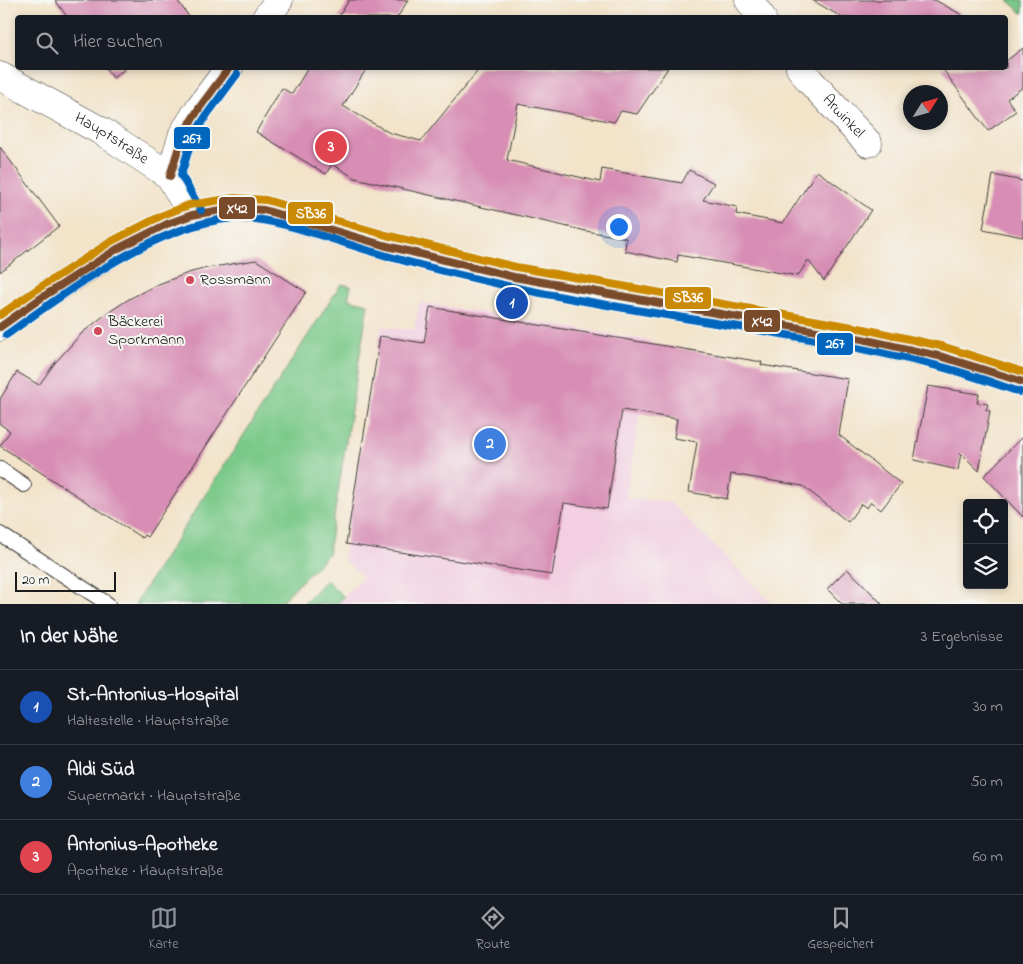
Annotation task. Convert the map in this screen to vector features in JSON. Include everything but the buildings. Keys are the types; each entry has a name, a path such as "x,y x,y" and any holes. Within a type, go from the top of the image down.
{"street":[{"path":"268,15 279,0"},
{"path":"749,0 760,15"},
{"path":"170,176 183,134 228,70"},
{"name":"Arwinkel","path":"802,70 868,143"},
{"name":"Hauptstraße","path":"0,76 103,132 170,176 192,215"},
{"path":"0,327 117,249 167,224 192,215 233,208 264,210 383,245 514,278 862,339 943,358 1023,382"}],"lane":[{"path":"0,469 24,485"},
{"path":"0,534 108,604"}],"shaded area":[{"path":"419,302 652,341 626,498 670,502 773,604 337,604 363,577 343,559 381,327 414,330"}],"green space":[{"path":"1008,0 1023,0 1023,14"},
{"path":"341,284 351,286 348,299 368,304 328,554 279,604 135,604"},
{"path":"326,580 344,597 337,604 303,604"}],"transit line":[{"name":"X42","path":"170,176 183,134 228,70"},
{"name":"267","path":"201,210 181,175 192,138 237,74"},
{"name":"SB36","path":"0,315 112,241 163,215 189,205 234,198 266,200 386,235 516,267 864,329 945,347 1023,372"},
{"name":"X42","path":"0,327 117,249 167,224 192,215 233,208 264,210 383,245 514,277 862,339 943,357 1023,382"},
{"name":"267","path":"6,335 84,280 142,247 172,233 202,223 232,218 248,218 285,225 410,262 512,287 565,298 832,343 948,369 1020,392"}],"place":[{"name":"Antonius-Apotheke","path":"331,147"},
{"name":"Rossmann","path":"190,280"},
{"name":"St.-Antonius-Hospital","path":"512,303"},
{"name":"Bäckerei Sporkmann","path":"98,331"},
{"name":"Aldi Süd","path":"490,444"}]}
